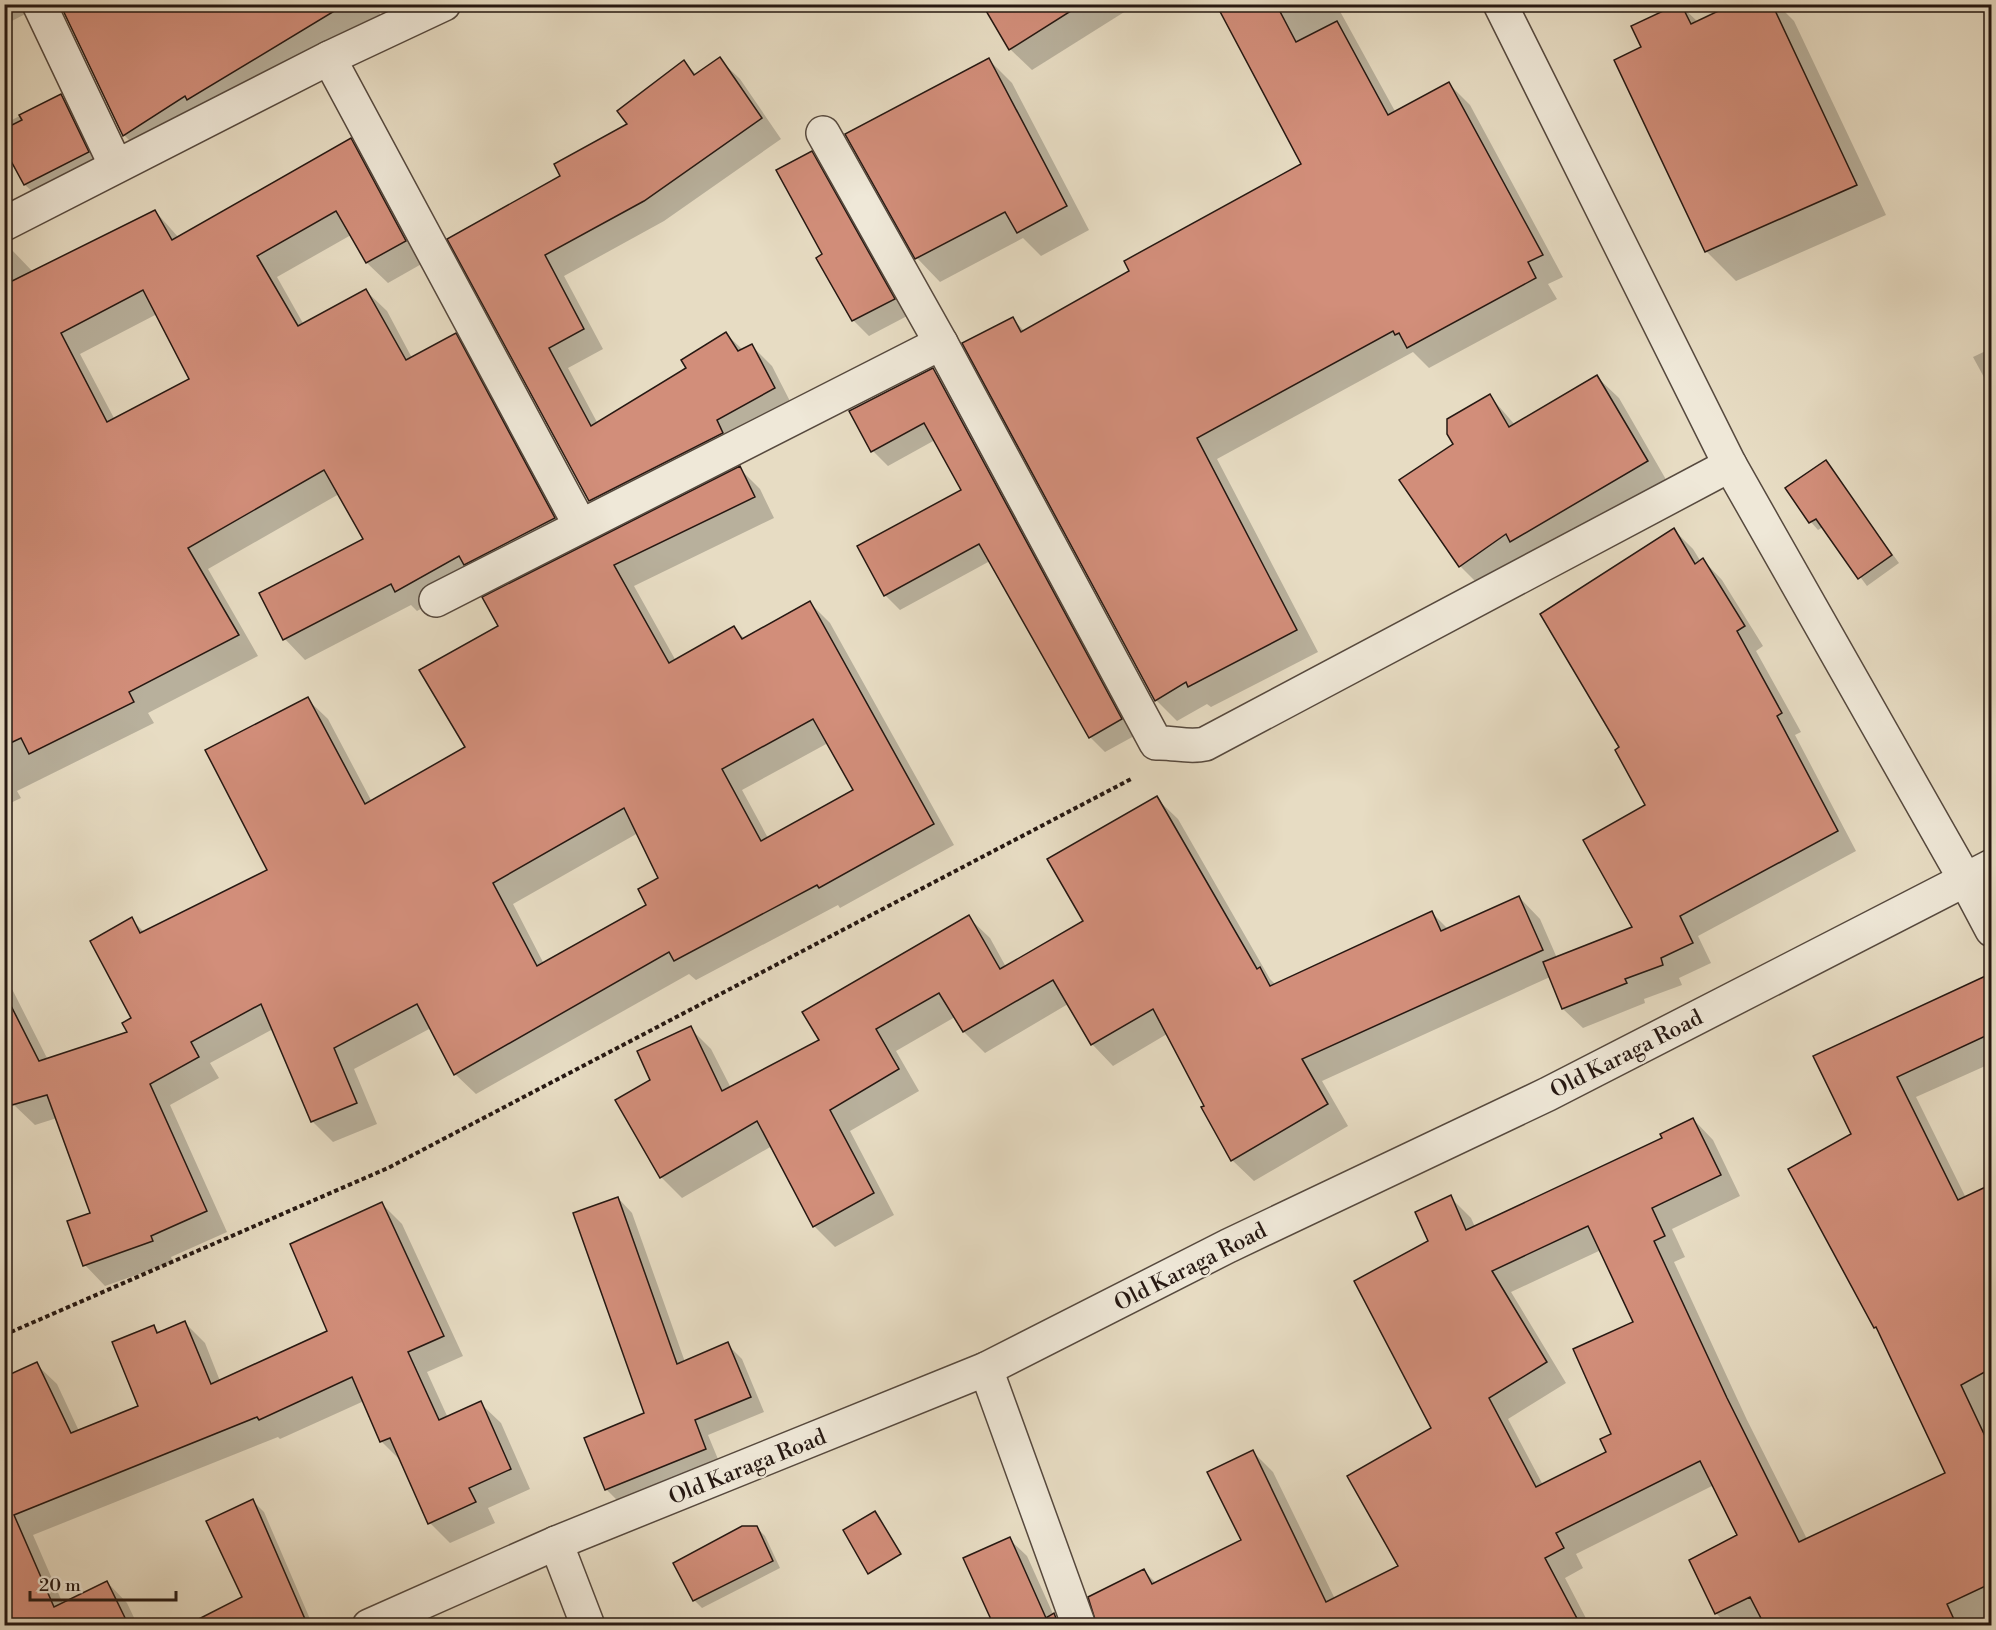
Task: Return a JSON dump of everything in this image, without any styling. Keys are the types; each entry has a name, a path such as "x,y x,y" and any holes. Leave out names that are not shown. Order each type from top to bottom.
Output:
{"street":[{"path":"39,4 116,166"},
{"path":"4,224 329,58 444,4"},
{"path":"1500,4 1730,465 1979,873 1992,930"},
{"path":"329,58 580,525"},
{"path":"823,133 941,342 1156,743 1179,742 1190,747 1205,744 1730,465"},
{"path":"436,600 941,342"},
{"name":"Old Karaga Road","path":"369,1626 556,1543 987,1369 1228,1246 1548,1094 1979,873"},
{"path":"987,1369 1079,1626"},
{"path":"556,1543 588,1626"}],"path":[{"path":"4,1335 388,1168 1190,747"}],"building":[{"path":"60,4 346,4 187,100 185,96 123,136"},
{"path":"982,4 1082,4 1009,50"},
{"path":"1216,4 1276,4 1296,42 1337,21 1388,115 1449,82 1543,255 1528,262 1536,278 1407,348 1399,333 1395,335 1393,331 1197,438 1297,630 1188,687 1186,682 1155,701 962,343 1013,317 1021,332 1129,271 1124,261 1301,164"},
{"path":"1681,4 1691,24 1733,4 1772,4 1857,185 1705,252 1614,60 1641,47 1631,26"},
{"path":"720,57 762,118 644,201 545,255 584,329 549,348 591,426 686,368 681,360 726,332 738,351 752,344 775,388 717,420 723,433 589,501 447,239 560,176 554,164 627,124 617,111 684,60 694,75"},
{"path":"989,58 1067,206 1017,233 1005,212 915,259 845,134"},
{"path":"61,94 89,152 24,185 4,148 4,129 22,120 19,115"},
{"path":"351,138 406,241 366,263 336,211 257,256 298,326 366,289 406,360 456,333 555,518 464,565 459,556 395,592 391,584 283,640 259,593 363,539 324,470 188,548 239,635 129,692 134,702 29,754 21,738 4,746 4,285 155,210 172,240","holes":["143,290 189,379 107,422 61,333"]},
{"path":"812,151 895,299 852,321 816,258 822,254 776,170"},
{"path":"933,368 1122,719 1089,738 979,544 884,596 857,546 961,490 924,423 871,452 849,411"},
{"path":"1597,375 1648,461 1510,542 1506,534 1459,567 1399,480 1453,444 1447,434 1447,419 1490,394 1509,427"},
{"path":"1826,460 1892,555 1858,579 1816,519 1809,523 1785,488"},
{"path":"740,466 755,497 614,565 669,663 734,626 742,639 810,601 934,824 819,888 817,885 674,961 669,952 454,1075 417,1004 334,1048 357,1103 311,1122 261,1004 191,1042 199,1057 150,1084 207,1211 151,1236 153,1241 83,1266 67,1221 90,1213 47,1095 12,1105 4,1081 4,992 39,1061 127,1032 122,1023 131,1018 90,941 132,917 140,933 267,870 205,750 308,697 365,804 465,747 419,670 498,626 482,597","holes":["813,719 853,790 761,841 722,769","624,808 658,878 638,889 646,905 537,966 493,883"]},
{"path":"1674,528 1695,564 1703,558 1745,626 1737,631 1782,713 1777,716 1838,831 1680,916 1693,943 1661,958 1663,965 1625,979 1627,983 1562,1009 1543,962 1632,927 1583,840 1645,805 1615,750 1619,747 1540,614"},
{"path":"1157,796 1257,969 1260,967 1270,986 1432,911 1441,931 1519,896 1543,950 1302,1059 1328,1104 1231,1161 1201,1107 1204,1106 1153,1009 1091,1045 1053,980 963,1032 939,993 876,1029 899,1069 830,1110 874,1193 813,1227 757,1121 660,1178 615,1100 650,1080 637,1051 691,1026 722,1091 819,1040 802,1012 969,915 1000,969 1083,921 1047,859"},
{"path":"1992,973 1992,1033 1897,1077 1958,1200 1992,1184 1992,1368 1961,1385 1992,1451 1992,1583 1947,1604 1957,1626 1765,1626 1750,1597 1715,1614 1689,1560 1737,1535 1700,1461 1556,1533 1564,1548 1545,1558 1581,1626 1097,1626 1088,1597 1144,1569 1152,1584 1241,1540 1207,1472 1253,1450 1326,1602 1398,1566 1347,1476 1431,1428 1354,1281 1428,1241 1415,1212 1451,1195 1466,1230 1662,1138 1660,1134 1693,1118 1721,1175 1652,1208 1665,1236 1654,1241 1727,1398 1799,1542 1945,1473 1876,1327 1874,1328 1788,1169 1851,1134 1813,1056","holes":["1588,1226 1633,1322 1573,1349 1611,1434 1600,1439 1606,1452 1536,1487 1489,1398 1547,1362 1492,1271"]},
{"path":"618,1197 677,1364 728,1342 751,1397 695,1420 706,1449 605,1490 584,1438 644,1413 573,1213"},
{"path":"382,1202 444,1336 408,1352 439,1420 481,1401 511,1469 469,1488 476,1502 428,1524 390,1438 380,1442 352,1377 259,1420 257,1417 14,1515 54,1607 107,1581 129,1626 4,1626 4,1377 37,1362 71,1433 138,1406 112,1342 154,1325 157,1333 185,1321 211,1384 327,1331 290,1244"},
{"path":"253,1499 308,1626 185,1626 242,1597 206,1521"},
{"path":"875,1511 901,1554 868,1574 843,1530"},
{"path":"742,1526 757,1526 773,1561 693,1601 673,1563"},
{"path":"1010,1537 1046,1618 1054,1613 1059,1626 994,1626 963,1558"}]}
